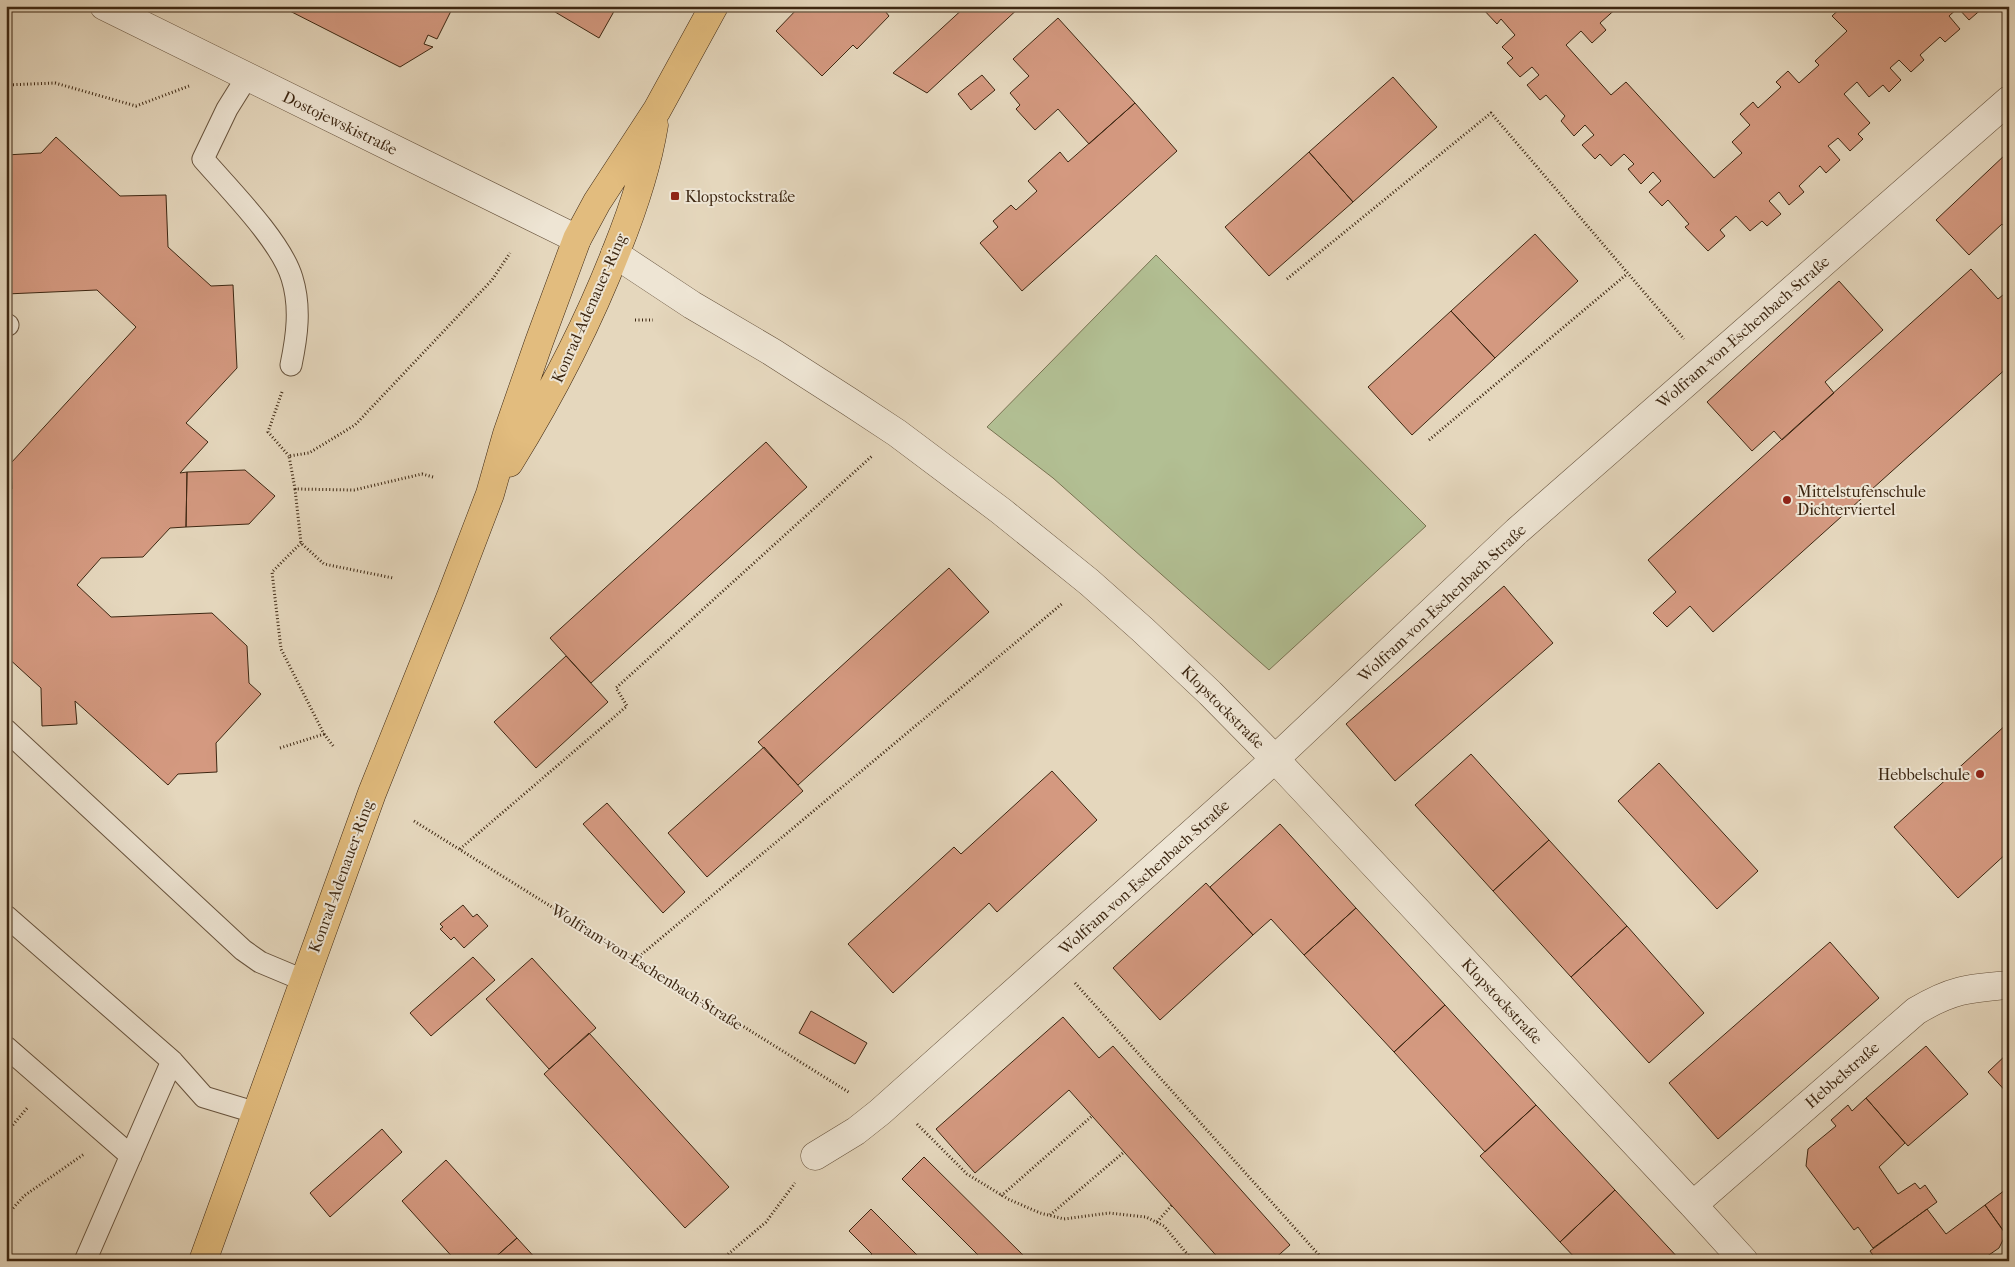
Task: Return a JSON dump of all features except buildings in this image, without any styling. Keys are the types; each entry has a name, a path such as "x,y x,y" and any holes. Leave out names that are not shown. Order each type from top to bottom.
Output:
{"main road":[{"name":"Konrad-Adenauer-Ring","path":"203,1261 372,793 490,494 539,342 577,239 597,202 657,110 714,6"},
{"name":"Konrad-Adenauer-Ring","path":"490,494 533,423 594,305 630,215 642,178 657,110"}],"street":[{"name":"Dostojewskistraße","path":"104,6 577,239"},
{"name":"Wolfram-von-Eschenbach-Straße","path":"815,1156 856,1131 887,1106 1275,760 1517,531 2009,100"},
{"name":"Klopstockstraße","path":"615,254 692,305 772,352 897,433 1001,511 1089,582 1210,693 1275,760 1694,1204 1744,1261"},
{"name":"Hebbelstraße","path":"1694,1204 1916,1011 1945,995 1959,990 2009,985"}],"lane":[{"path":"236,71 227,109 203,160 240,200 276,247 292,277 298,305 297,332 291,365"},
{"path":"6,730 243,950 260,962 303,980"},
{"path":"6,916 172,1061 204,1097 257,1113"},
{"path":"6,1048 131,1156"},
{"path":"85,1261 172,1061"}],"path":[{"path":"6,85 55,83 136,106 236,71"},
{"path":"1287,279 1492,113 1627,274 1706,364"},
{"path":"289,456 309,452 355,425 492,280 510,253"},
{"path":"1429,440 1627,274"},
{"path":"291,365 268,432 289,456 301,543 324,564 393,578"},
{"path":"460,849 627,706 616,688 897,433"},
{"path":"295,489 354,490 422,474 433,477"},
{"path":"301,543 272,572 281,649 324,734 334,747"},
{"path":"636,959 1089,582"},
{"path":"280,748 324,734"},
{"name":"Wolfram-von-Eschenbach-Straße","path":"414,821 636,959 887,1106"},
{"path":"1053,958 1319,1255"},
{"path":"887,1106 967,1174 1001,1196 1049,1216 1064,1219 1119,1214 1146,1217 1164,1226 1193,1261"},
{"path":"1001,1196 1092,1116"},
{"path":"6,1216 24,1196 109,1136"},
{"path":"1049,1216 1124,1152"},
{"path":"720,1261 766,1222 815,1156"},
{"path":"1157,1222 1172,1205"}],"green space":[{"path":"1156,255 1426,526 1269,670 1053,478 987,427"}],"place":[{"name":"Klopstockstraße","path":"675,196"},
{"name":"Mittelstufenschule Dichterviertel","path":"1787,500"},
{"name":"Hebbelschule","path":"1980,774"}]}
